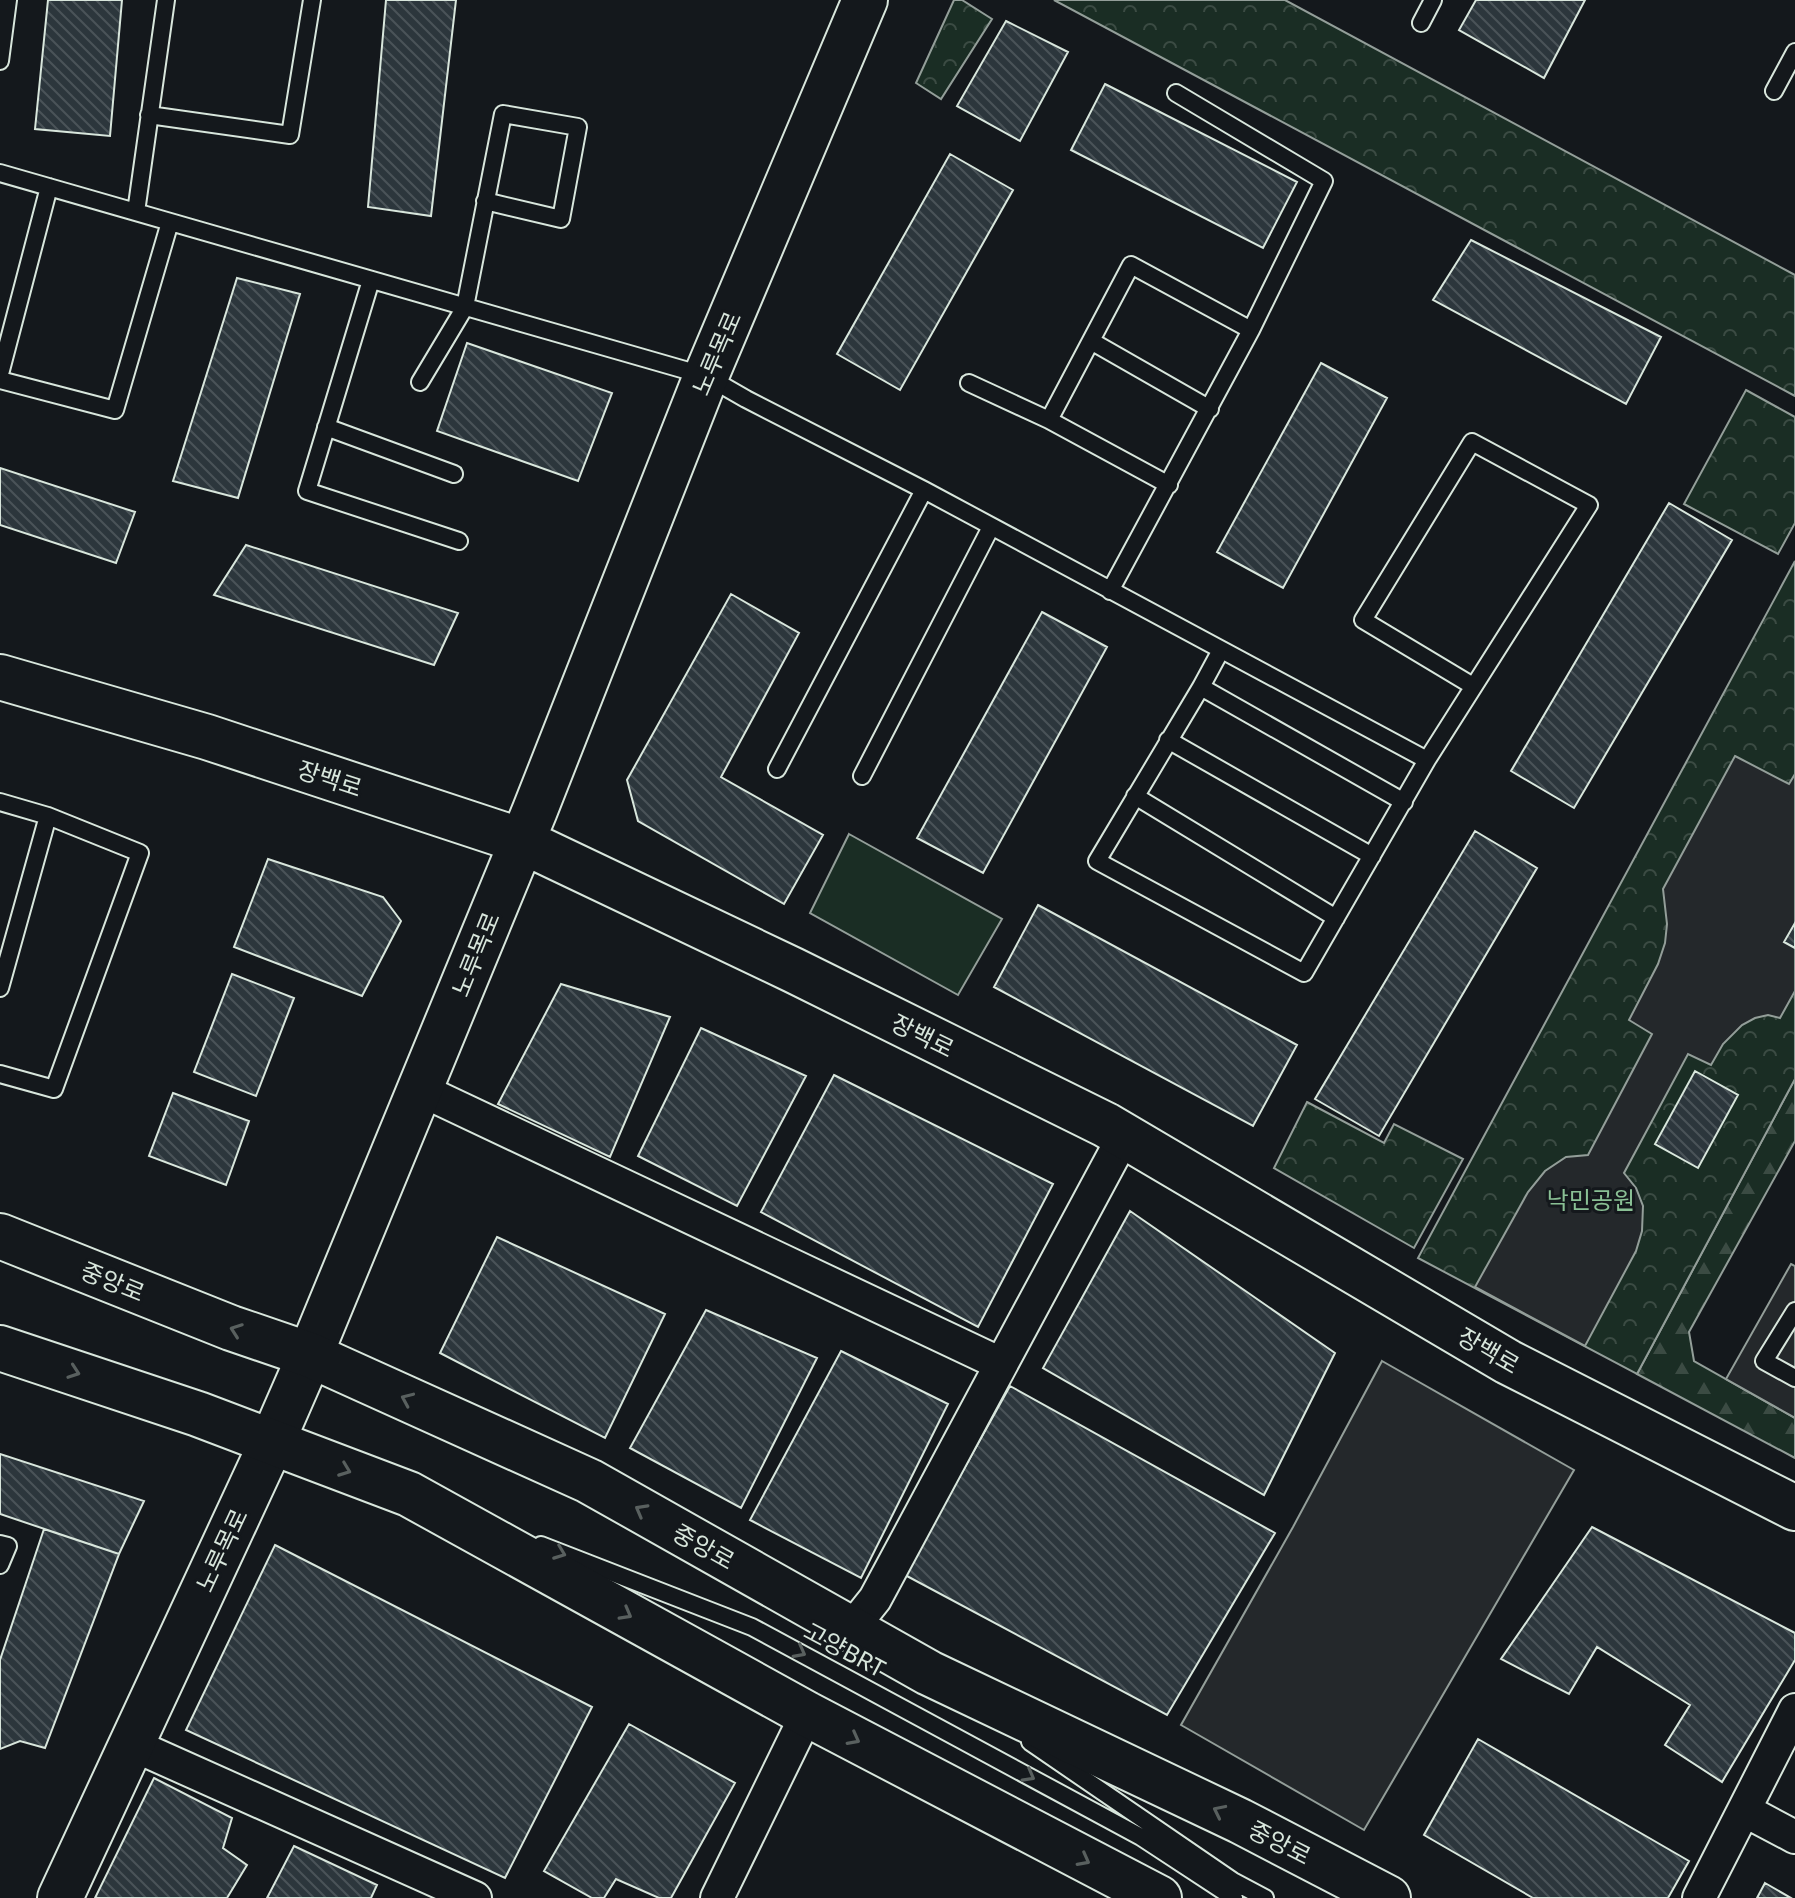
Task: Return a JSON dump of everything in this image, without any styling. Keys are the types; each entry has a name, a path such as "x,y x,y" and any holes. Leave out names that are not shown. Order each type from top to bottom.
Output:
{"main road":[{"name":"노루목로","path":"60,1898 310,1355 522,841 706,376 865,0"},
{"name":"장백로","path":"0,677 207,737 522,841 793,970 1124,1136 1508,1362 1795,1508"},
{"name":"중앙로","path":"0,1236 231,1328 310,1355 589,1481 929,1673 1240,1821 1388,1898"},
{"path":"0,1348 272,1442 409,1494 807,1714 1159,1898"}],"street":[{"path":"419,1089 1001,1364"},
{"path":"851,1629 875,1599 1124,1136"},
{"path":"1699,1898 1795,1710"},
{"path":"717,1898 807,1714"},
{"path":"131,1744 475,1898"},
{"path":"1744,1810 1795,1837"}],"lane":[{"path":"0,61 8,0"},
{"path":"136,212 166,0"},
{"path":"149,115 290,135 312,0"},
{"path":"1421,23 1433,0"},
{"path":"1774,91 1795,52"},
{"path":"1110,591 1210,409 1324,181 1176,93"},
{"path":"420,382 465,307 485,201 503,114 578,127 561,219 485,201"},
{"path":"0,173 706,376 1427,760"},
{"path":"0,374 49,187"},
{"path":"0,380 115,410 170,222"},
{"path":"1049,420 1131,265 1251,330"},
{"path":"371,280 307,491 459,541"},
{"path":"1091,341 1210,409"},
{"path":"969,383 1049,420 1169,485"},
{"path":"326,427 454,474"},
{"path":"1221,650 1097,861 1304,973 1427,760 1589,505 1472,442 1363,620 1473,686"},
{"path":"777,769 924,490"},
{"path":"862,776 991,527"},
{"path":"1201,687 1404,802"},
{"path":"1168,740 1372,856"},
{"path":"1135,796 1336,918"},
{"path":"0,802 48,816 140,853 54,1089 0,1074"},
{"path":"0,988 48,816"},
{"path":"1795,1311 1764,1361 1795,1378"},
{"name":"고양BRT","path":"409,1494 752,1627 1141,1837 1234,1898"},
{"path":"0,1544 8,1546 0,1565"},
{"path":"929,1673 1233,1881 1265,1898"}],"green space":[{"path":"954,0 962,0 992,19 941,99 916,83"},
{"path":"1054,0 1285,0 1795,275 1795,396"},
{"path":"1746,390 1795,417 1795,523 1778,554 1684,504"},
{"name":"낙민공원","path":"1795,561 1795,1079 1637,1374 1418,1258"},
{"path":"849,834 1002,919 958,995 810,913"},
{"path":"1795,1079 1795,1141 1689,1332 1694,1361 1795,1418 1795,1458 1637,1374"},
{"path":"1307,1102 1384,1143 1394,1124 1463,1159 1414,1248 1274,1168"}],"shaded area":[{"path":"1735,756 1789,784 1795,774 1795,991 1780,1018 1768,1015 1742,1025 1723,1044 1711,1065 1688,1054 1624,1173 1636,1188 1643,1206 1642,1231 1636,1251 1585,1346 1475,1287 1528,1192 1545,1171 1566,1157 1588,1155 1652,1034 1629,1020 1658,964 1665,943 1667,924 1663,889"},
{"path":"1791,1264 1795,1266 1795,1418 1726,1379"},
{"path":"1382,1361 1574,1470 1364,1830 1181,1725"}],"building":[{"path":"48,0 122,0 110,136 35,129"},
{"path":"386,0 456,0 431,216 368,207"},
{"path":"1476,0 1585,0 1544,78 1459,30"},
{"path":"1006,21 1068,52 1020,141 957,106"},
{"path":"1105,84 1297,182 1263,248 1071,150"},
{"path":"950,154 1013,190 900,390 837,354"},
{"path":"1471,240 1661,337 1626,404 1433,300"},
{"path":"237,278 300,294 238,498 173,481"},
{"path":"467,343 612,393 578,481 437,431"},
{"path":"1321,363 1387,398 1283,588 1217,552"},
{"path":"0,468 135,512 116,563 0,525"},
{"path":"1669,503 1732,540 1574,808 1511,771"},
{"path":"246,545 458,613 434,665 214,595"},
{"path":"731,594 799,633 721,777 823,835 784,904 638,821 627,780"},
{"path":"1042,612 1107,647 983,873 917,838"},
{"path":"1475,831 1537,868 1379,1136 1315,1099"},
{"path":"268,859 383,897 401,921 362,996 234,947"},
{"path":"1038,905 1297,1045 1253,1126 994,987"},
{"path":"1795,923 1795,948 1784,942"},
{"path":"232,974 294,998 256,1096 194,1072"},
{"path":"561,984 670,1017 610,1157 498,1104"},
{"path":"701,1028 806,1076 737,1206 638,1156"},
{"path":"1695,1071 1738,1095 1698,1168 1655,1144"},
{"path":"834,1075 1053,1184 978,1327 761,1212"},
{"path":"173,1093 249,1121 226,1185 149,1156"},
{"path":"1130,1211 1335,1353 1264,1495 1043,1368"},
{"path":"497,1237 665,1314 605,1438 440,1353"},
{"path":"706,1310 817,1358 741,1508 630,1448"},
{"path":"841,1351 948,1404 861,1578 750,1520"},
{"path":"1010,1386 1275,1533 1167,1715 905,1575"},
{"path":"0,1454 144,1501 119,1554 0,1514"},
{"path":"1592,1527 1795,1633 1795,1660 1722,1782 1665,1745 1690,1705 1597,1647 1569,1694 1501,1659"},
{"path":"44,1529 119,1554 45,1748 20,1741 0,1749 0,1660"},
{"path":"275,1545 592,1707 505,1878 186,1730"},
{"path":"629,1724 735,1783 671,1898 659,1898 616,1879 604,1898 592,1898 544,1871"},
{"path":"1478,1739 1689,1861 1668,1898 1533,1898 1424,1835"},
{"path":"154,1778 232,1818 223,1848 247,1865 227,1898 95,1898"},
{"path":"294,1846 377,1885 371,1898 267,1898"},
{"path":"1765,1883 1791,1898 1757,1898"}]}
